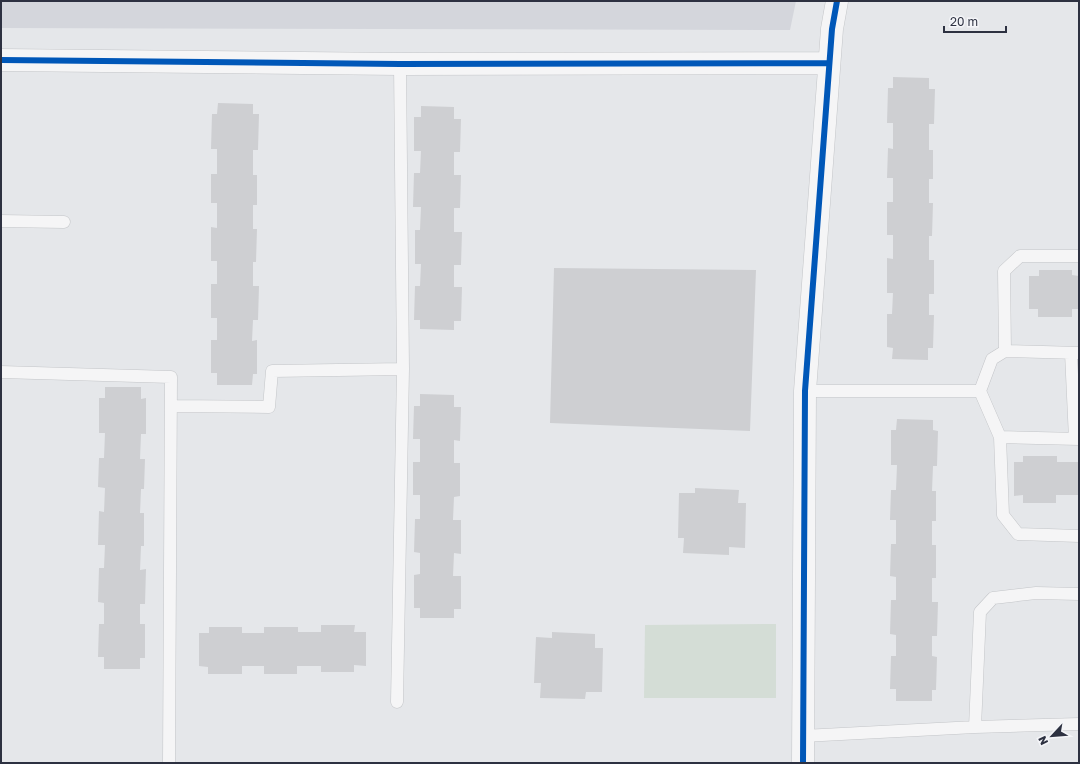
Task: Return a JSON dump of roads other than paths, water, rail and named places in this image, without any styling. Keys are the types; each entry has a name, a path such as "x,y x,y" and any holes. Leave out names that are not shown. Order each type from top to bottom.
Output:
{"street":[{"path":"803,763 804,391 829,63 832,29 837,1"},
{"path":"1,60 400,64 829,63"}],"lane":[{"path":"397,702 403,369 400,64"},
{"path":"1,221 64,222"},
{"path":"1005,351 1004,271 1020,256 1079,256"},
{"path":"1000,437 1077,439 1075,353 1005,351 992,359 980,391 1000,437 1003,515 1018,534 1079,536"},
{"path":"171,406 269,407 272,371 403,369"},
{"path":"1,372 171,377 169,763"},
{"path":"804,391 980,391"},
{"path":"975,727 980,612 993,598 1036,593 1079,594"},
{"path":"803,736 975,727 1079,724"}]}
